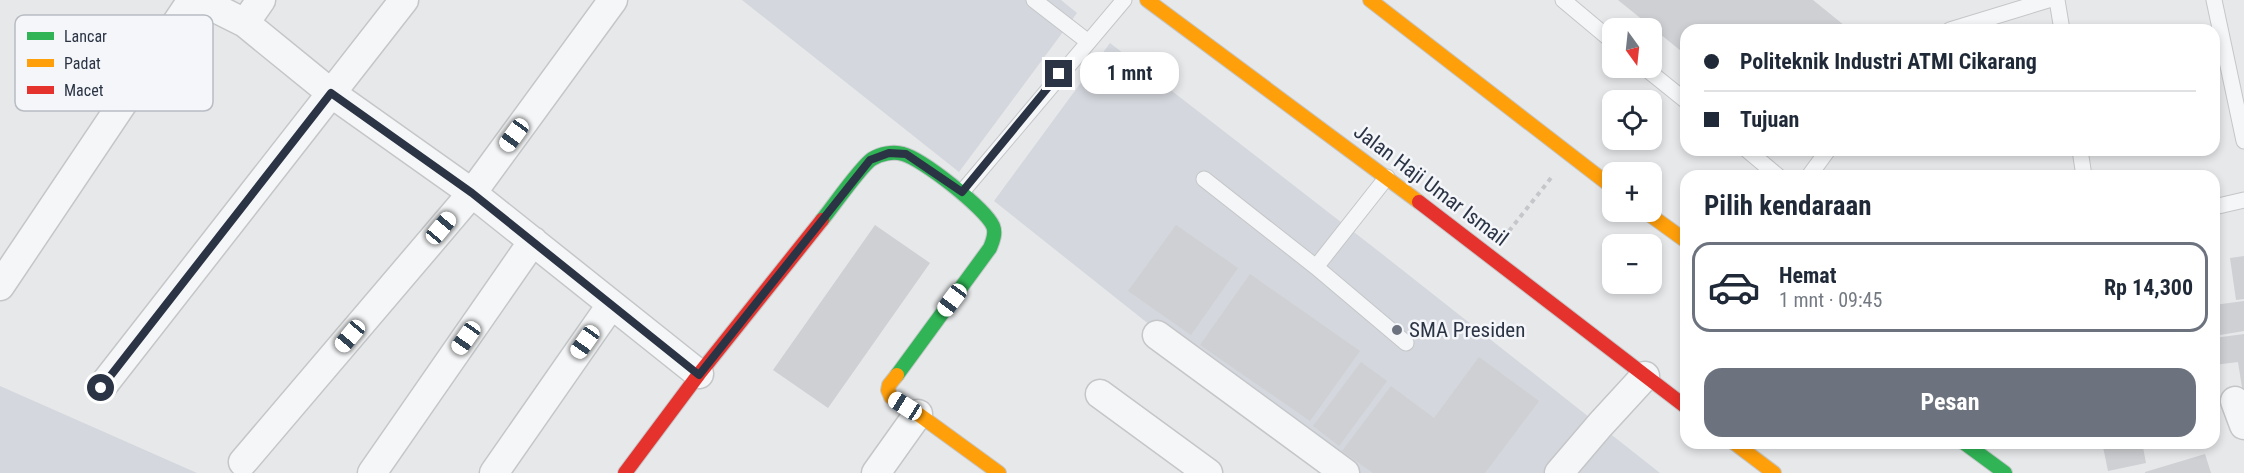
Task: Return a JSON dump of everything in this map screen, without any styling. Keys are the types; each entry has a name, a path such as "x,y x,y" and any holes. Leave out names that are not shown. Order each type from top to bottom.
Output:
{"main road":[{"name":"Jalan Haji Umar Ismail","path":"1147,0 1387,177 1680,402"},
{"path":"1370,0 1602,179"},
{"path":"625,473 699,375 870,160 889,153 906,154 962,192 992,224 994,238 990,248 889,385 888,390 891,397 999,473"},
{"path":"1660,222 1680,237"},
{"path":"1742,449 1774,473"},
{"path":"1972,449 2005,473"}],"street":[{"path":"182,15 192,0"},
{"path":"199,0 245,24 331,93 472,193 699,375"},
{"path":"245,24 261,0"},
{"path":"101,388 404,0"},
{"path":"243,462 472,193 613,0"},
{"path":"0,286 117,111"},
{"path":"372,473 533,241"},
{"path":"494,473 611,305"},
{"path":"1157,335 1345,473"},
{"path":"1559,473 1645,376"},
{"path":"1100,394 1208,473"},
{"path":"876,473 918,414"}],"lane":[{"path":"1034,0 1087,41"},
{"path":"962,192 1087,41 1124,0"},
{"path":"1563,0 1602,33"},
{"path":"1970,24 2048,0"},
{"path":"2057,0 2061,24"},
{"path":"2214,0 2219,24"},
{"path":"2220,28 2244,141"},
{"path":"1658,78 1680,96"},
{"path":"1754,156 1771,170"},
{"path":"1813,170 1824,156"},
{"path":"1316,267 1387,177"},
{"path":"1203,179 1316,267 1406,343"},
{"path":"2220,206 2244,200"}],"path":[{"path":"1490,256 1570,154"}],"shaded area":[{"path":"742,0 1061,0 1077,13 959,172"},
{"path":"1110,43 1660,473 1336,473 994,201"},
{"path":"0,386 197,473 0,473"}],"building":[{"path":"1618,0 1813,0 1843,24 1680,24 1680,50 1662,36 1662,18 1640,18"},
{"path":"875,225 930,263 828,408 773,370"},
{"path":"1176,225 1238,268 1191,335 1128,291"},
{"path":"2244,256 2244,299 2236,300 2230,258"},
{"path":"1250,274 1360,351 1310,421 1200,345"},
{"path":"2244,301 2244,331 2220,335 2220,304"},
{"path":"2244,334 2244,394 2238,362 2220,364 2220,337"},
{"path":"1479,357 1539,401 1485,473 1373,473 1342,451 1391,386 1434,418"},
{"path":"1361,362 1387,381 1339,446 1313,426"},
{"path":"2103,449 2143,449 2146,463 2108,471"},
{"path":"2205,454 2211,473 2145,473 2145,472"}],"traffic: fast":[{"path":"822,220 867,163 879,156 895,153 912,158 938,174 978,208 993,226 994,234 990,248 897,375"},
{"path":"1972,449 2005,473"}],"traffic: slow":[{"path":"1147,0 1419,202"},
{"path":"1370,0 1602,179"},
{"path":"1660,222 1680,237"},
{"path":"897,375 889,385 888,390 891,397 999,473"},
{"path":"1742,449 1774,473"}],"traffic: jam":[{"path":"1419,202 1680,402"},
{"path":"625,473 699,374 822,220"}],"place":[{"name":"SMA Presiden","path":"1397,330"}],"route":[{"path":"101,388 331,93 472,193 699,375 870,160 889,153 906,154 962,192 1059,74"}]}
